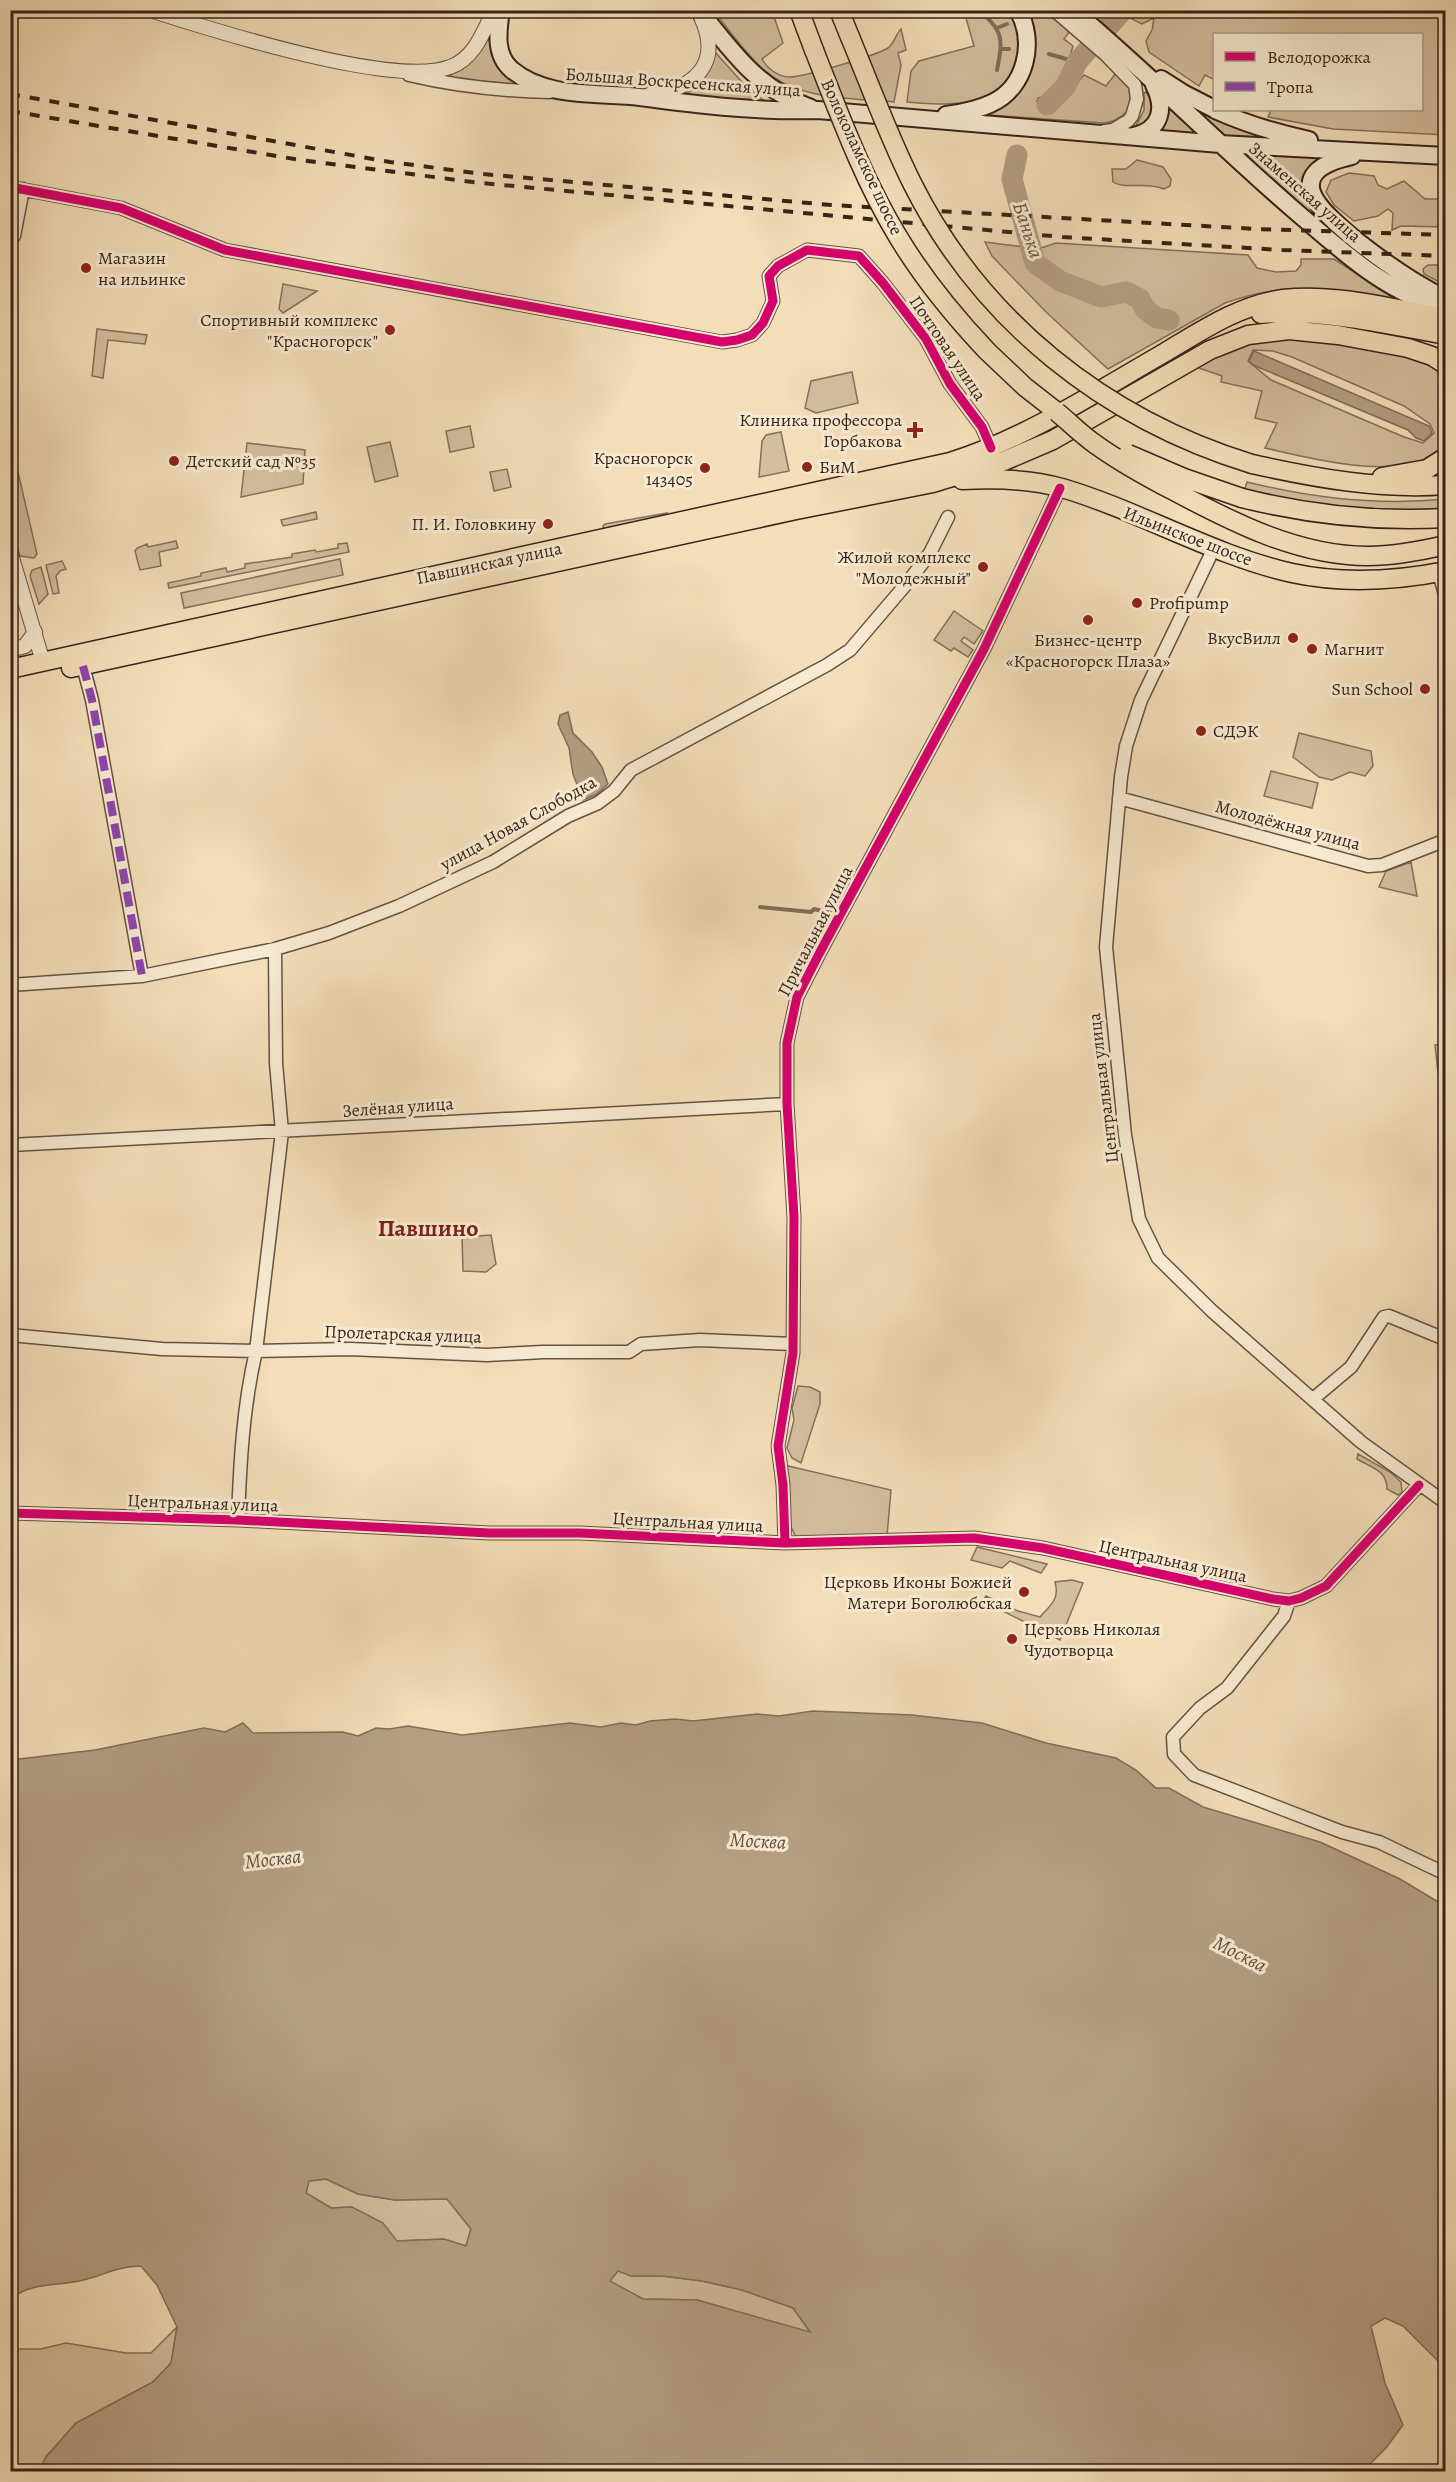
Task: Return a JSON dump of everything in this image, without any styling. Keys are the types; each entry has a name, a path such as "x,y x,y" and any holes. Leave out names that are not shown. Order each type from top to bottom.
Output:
{"main road":[{"path":"501,10 498,32 500,50 510,69 538,84 566,92"},
{"path":"698,10 753,75 788,98 818,110"},
{"name":"Волоколамское шоссе","path":"799,10 870,183 896,235 916,266 960,323 1025,387 1057,412 1131,455 1184,478 1242,498 1274,506 1350,518 1446,518"},
{"name":"Волоколамское шоссе","path":"839,10 912,184 948,244 991,300 1053,360 1084,384 1161,429 1196,445 1252,464 1351,482 1416,487 1446,485"},
{"path":"845,10 850,36"},
{"path":"921,119 957,113 992,103 1004,96 1014,85 1025,61 1027,48 1023,20 1018,10"},
{"name":"Знаменская улица","path":"1073,10 1084,27 1152,81 1343,252 1382,280 1413,297 1446,308"},
{"path":"1114,52 1213,108"},
{"path":"1133,136 1151,129 1160,116 1161,103 1152,81"},
{"name":"Большая Воскресенская улица","path":"566,92 638,97 691,105 774,112 818,110 1220,144 1362,152"},
{"path":"1219,111 1275,133 1362,152 1446,156"},
{"path":"1362,152 1324,164 1313,177 1311,190 1313,198 1332,221 1394,270 1446,299"},
{"path":"991,448 1044,422 1242,310 1263,303 1293,299 1332,299 1446,318"},
{"path":"1207,329 1259,314 1285,312 1340,316 1446,335"},
{"path":"933,483 1004,461 1053,440 1210,350 1248,335 1289,330 1338,335 1408,348 1432,356 1446,365"},
{"path":"1057,412 1094,444 1134,470 1208,508 1291,544 1328,552 1367,556 1406,554 1446,545"},
{"name":"Павшинская улица","path":"10,681 45,668 968,456 991,448"},
{"path":"1351,482 1413,473 1427,469 1446,458"},
{"name":"Ильинское шоссе","path":"933,483 1006,480 1060,488 1100,501 1214,548 1293,573 1340,579 1389,580 1442,572"},
{"name":"Павшинская улица","path":"10,669 83,666 789,511 933,483"}],"street":[{"name":"Большая Воскресенская улица","path":"150,10 312,55 443,83 522,92 566,92"},
{"path":"397,72 435,71 451,67 462,61 480,38 494,10"},
{"path":"638,97 675,91 698,75 705,64 708,50 707,33 698,10"},
{"path":"1054,10 1084,27"},
{"path":"1091,132 1113,130 1124,124 1132,116 1137,105 1135,85 1114,52"},
{"path":"12,236 16,188"},
{"name":"Почтовая улица","path":"16,188 121,208 225,250 722,342 752,335 763,323 773,301 768,282 772,270 807,250 854,254 863,259 926,339 950,384 982,427 991,448"},
{"name":"Причальная улица","path":"785,1543 783,1485 778,1446 793,1344 794,1217 787,1104 787,1043 796,997 984,649 1060,488"},
{"name":"улица Новая Слободка","path":"10,985 142,976 275,949 328,933 399,906 493,862 568,816 598,803 614,791 631,770 827,665 850,650 922,565 948,517"},
{"name":"Центральная улица","path":"10,1514 238,1520 489,1533 580,1533 785,1543 974,1538 1043,1548 1237,1592 1289,1601 1312,1594 1326,1586 1419,1485 1360,1442 1212,1311 1164,1265 1150,1245 1139,1218 1125,1136 1107,947 1109,896 1126,746 1141,700 1214,548"},
{"path":"10,551 13,568 45,668"},
{"path":"1442,572 1446,598"},
{"path":"10,650 25,646 35,632"},
{"path":"83,666 92,700 142,976"},
{"name":"Молодёжная улица","path":"1119,798 1368,866 1382,865 1446,840"},
{"path":"238,1520 242,1426 256,1351 282,1132 276,1063 275,949"},
{"name":"Зелёная улица","path":"10,1145 787,1104"},
{"path":"1313,1399 1351,1367 1384,1317 1389,1316 1446,1337"},
{"name":"Пролетарская улица","path":"10,1335 162,1349 256,1351 350,1349 488,1355 543,1352 629,1352 641,1344 700,1340 793,1344"},
{"path":"1419,1485 1446,1503"},
{"path":"1289,1601 1284,1616 1227,1688 1200,1708 1173,1737 1174,1754 1194,1775 1342,1832 1379,1842 1446,1874"}],"shaded area":[{"path":"714,11 772,11 783,43 762,59 773,71 788,77 855,61 881,51 890,46 901,29 906,50 898,53 901,65 894,102 826,96 794,88 765,71"},
{"path":"964,11 1009,11 1015,21 1019,37 1018,55 1013,74 1003,87 990,96 975,101 941,104 907,102 911,71 919,61 974,46"},
{"path":"1025,11 1045,11 1070,31 1064,39 1073,46 1058,85 1046,95 1038,98 1037,102 1054,109 1084,75 1106,86 1116,73 1128,85 1132,94 1130,106 1122,116 1104,123 988,115 987,113 1018,90"},
{"path":"1116,11 1445,11 1445,135 1333,129 1268,117 1271,111 1423,111 1423,33 1213,33 1213,79 1205,75 1199,86 1149,52 1146,41 1152,30 1154,18 1142,24"},
{"path":"487,40 490,41 497,65 515,82 515,85 448,78 471,61"},
{"path":"714,51 742,82 768,104 683,95 704,78 711,65"},
{"path":"1146,92 1155,105 1151,122 1135,128 1144,110 1144,93"},
{"path":"1167,103 1199,134 1162,131 1168,116"},
{"path":"1188,104 1257,134 1257,137 1218,135"},
{"path":"1242,155 1317,157 1319,161 1305,180 1304,192 1308,205 1330,230 1381,269 1379,273"},
{"path":"1137,160 1163,167 1171,179 1170,186 1164,189 1113,182 1112,169 1126,169"},
{"path":"1349,173 1374,176 1378,185 1387,189 1404,181 1425,199 1445,199 1445,227 1401,226 1392,230 1393,213 1388,209 1378,216 1354,221 1334,205 1326,192 1331,180"},
{"path":"985,242 1038,249 1056,243 1248,255 1257,268 1276,272 1296,271 1301,265 1301,259 1334,259 1392,297 1392,300 1308,289 1269,291 1248,296 1225,303 1108,369 1046,312 992,256"},
{"path":"1428,265 1445,265 1445,285 1424,274 1423,269"},
{"path":"283,284 317,291 283,313 279,309"},
{"path":"97,329 147,335 145,344 108,340 103,378 92,376"},
{"path":"1291,337 1350,344 1395,353 1415,359 1445,376 1445,445 1429,457 1409,464 1385,467 1359,466 1307,458 1265,448 1277,423 1255,418 1262,391 1221,382 1222,376 1199,368 1200,365 1233,349","holes":["1253,350 1273,351 1292,357 1404,406 1430,424 1434,433 1423,443 1404,437 1271,380 1248,361"]},
{"path":"852,372 858,403 816,413 805,408 811,381"},
{"path":"470,426 474,447 450,452 446,431"},
{"path":"781,432 789,471 759,477 762,441 766,435"},
{"path":"11,442 37,554 34,558 20,556 11,528"},
{"path":"390,442 398,476 375,482 367,447"},
{"path":"247,443 305,450 303,484 241,497"},
{"path":"507,469 511,487 494,491 490,472"},
{"path":"1247,482 1345,499 1395,502 1445,499 1445,508 1395,510 1319,504 1245,489"},
{"path":"316,512 317,519 283,526 281,520"},
{"path":"667,513 665,517 604,530 603,526 605,524"},
{"path":"176,541 178,548 159,552 161,566 140,570 135,551 137,548 147,544 148,547"},
{"path":"347,543 349,552 169,588 168,583 201,576 201,573 226,568 227,572 245,568 245,564 292,557 292,554 315,550 316,552 338,548 338,544"},
{"path":"340,559 343,575 184,608 181,593"},
{"path":"62,561 66,569 60,571 56,576 59,593 53,594 46,565"},
{"path":"41,567 48,594 39,604 30,576 32,570"},
{"path":"954,611 983,631 974,644 964,637 961,641 973,650 968,657 954,648 951,651 934,640"},
{"path":"1299,733 1371,751 1373,766 1365,776 1350,772 1332,780 1319,777 1293,757"},
{"path":"1271,771 1318,783 1312,808 1264,796"},
{"path":"1411,862 1417,896 1379,887 1386,871"},
{"path":"1445,1044 1445,1072 1438,1073 1435,1045"},
{"path":"491,1235 496,1264 486,1272 463,1271 462,1237"},
{"path":"798,1386 810,1387 820,1392 820,1404 801,1463 792,1458 787,1448 794,1420 792,1408"},
{"path":"1358,1454 1390,1472 1401,1482 1402,1492 1398,1495 1387,1489 1381,1474 1357,1459"},
{"path":"784,1465 891,1490 887,1536 796,1537 789,1523"},
{"path":"977,1547 1047,1564 1041,1573 1010,1561 1002,1568 971,1560"},
{"path":"1072,1580 1083,1583 1060,1640 983,1601 986,1596 1018,1611 1040,1617 1055,1598 1055,1582"},
{"path":"326,2179 358,2194 395,2200 447,2199 471,2229 466,2246 444,2239 397,2241 352,2207 331,2208 306,2193 308,2181"},
{"path":"618,2270 631,2276 662,2276 702,2281 742,2290 793,2308 811,2333 697,2300 643,2299 609,2281"},
{"path":"177,2327 171,2363 153,2382 76,2423 46,2457 39,2471 11,2471 10,2429 15,2421 11,2354 17,2349 41,2349 66,2343 126,2353 151,2353"}],"water":[{"path":"1254,351 1429,426 1432,433 1424,441 1416,438 1408,430 1253,365 1249,361"},
{"path":"568,712 573,733 592,752 602,767 608,784 597,794 583,800 573,774 569,748 558,724 560,715"},
{"name":"Москва","path":"813,1711 912,1715 982,1723 1046,1743 1116,1758 1136,1770 1156,1788 1169,1788 1203,1807 1320,1842 1400,1879 1445,1906 1445,2368 1403,2326 1385,2318 1371,2326 1385,2383 1403,2425 1386,2448 1363,2471 39,2471 46,2457 76,2423 153,2382 171,2363 177,2327 157,2285 141,2266 119,2269 77,2281 27,2289 11,2299 11,1760 95,1750 204,1728 225,1732 243,1723 253,1733 343,1732 358,1736 376,1728 389,1729 408,1726 462,1735 570,1723 601,1727 621,1723 636,1725 650,1721 675,1719 693,1721 757,1714 779,1716","holes":["326,2179 358,2194 395,2200 447,2199 471,2229 466,2246 444,2239 397,2241 383,2223 352,2207 331,2208 306,2193 309,2181","618,2271 631,2276 662,2276 702,2281 742,2290 793,2308 810,2332 697,2300 643,2299 610,2281"]}],"waterway":[{"path":"978,10 993,24 1000,36 997,70"},
{"name":"Банька","path":"1047,105 1066,86 1077,62 1123,10"},
{"path":"997,28 1007,24"},
{"path":"1001,49 1009,49"},
{"path":"1049,54 1077,62"},
{"name":"Банька","path":"1017,155 1012,179 1035,263 1060,281 1101,297 1126,292 1140,299 1145,309 1157,318 1169,320"},
{"path":"760,907 811,912 814,909 835,914"}],"railway":[{"path":"10,94 390,162 483,174 831,205 1257,229 1446,235"},
{"path":"10,111 300,160 481,183 1062,237 1282,250 1446,256"}],"marked path":[{"path":"10,571 16,566"},
{"path":"83,666 92,700 142,976"}],"cycle path":[{"path":"10,187 121,208 225,250 722,342 752,335 763,323 773,301 769,276 778,266 807,250 859,256 926,339 950,384 982,427 991,448"},
{"path":"785,1543 783,1485 778,1446 793,1353 794,1217 787,1104 787,1043 797,997 984,649 1060,488"},
{"path":"10,1513 238,1520 489,1533 580,1533 785,1543 974,1538 1043,1548 1289,1601 1326,1586 1419,1485"}],"place":[{"name":"Магазин на ильинке","path":"86,268"},
{"name":"Спортивный комплекс \"Красногорск\"","path":"390,330"},
{"name":"Клиника профессора Горбакова","path":"915,430"},
{"name":"Детский сад №35","path":"174,461"},
{"name":"БиМ","path":"807,467"},
{"name":"Красногорск 143405","path":"705,468"},
{"name":"П. И. Головкину","path":"548,524"},
{"name":"Жилой комплекс \"Молодежный\"","path":"983,567"},
{"name":"Profipump","path":"1137,603"},
{"name":"Бизнес-центр «Красногорск Плаза»","path":"1088,620"},
{"name":"ВкусВилл","path":"1293,638"},
{"name":"Магнит","path":"1312,649"},
{"name":"Sun School","path":"1425,689"},
{"name":"СДЭК","path":"1201,731"},
{"name":"Церковь Иконы Божией Матери Боголюбская","path":"1024,1592"},
{"name":"Церковь Николая Чудотворца","path":"1012,1639"}],"district":[{"name":"Павшино","path":"428,1228"}]}
